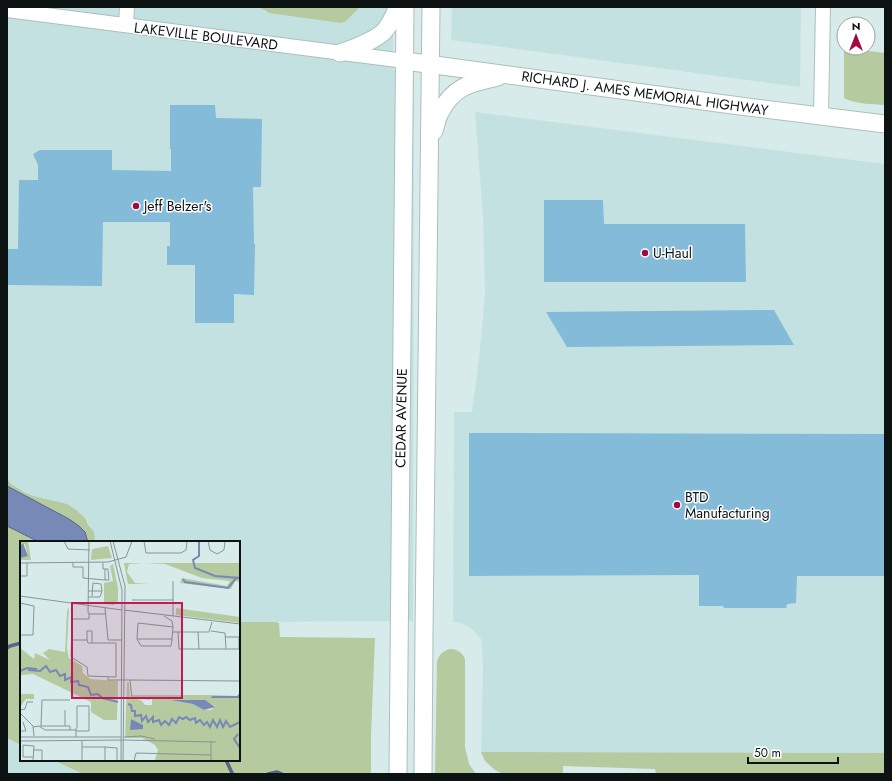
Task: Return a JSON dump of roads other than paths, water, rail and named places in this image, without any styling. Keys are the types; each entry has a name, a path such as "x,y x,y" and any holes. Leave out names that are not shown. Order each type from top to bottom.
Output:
{"main road":[{"path":"340,53 369,42 382,34 395,15 397,7"},
{"name":"CEDAR AVENUE","path":"398,774 405,7"},
{"name":"CEDAR AVENUE","path":"423,774 431,7"},
{"name":"RICHARD J. AMES MEMORIAL HIGHWAY","path":"404,61 885,124"},
{"path":"429,149 439,114 454,92 466,85 509,75"}],"street":[{"path":"126,25 127,7"},
{"path":"821,116 823,7"},
{"name":"LAKEVILLE BOULEVARD","path":"7,10 404,61"}],"water":[{"path":"7,486 69,519 85,532 88,541 37,541 7,526"}],"waterway":[{"path":"7,648 20,643"},
{"path":"226,761 233,774"},
{"path":"268,774 277,772 282,774"}],"place":[{"name":"Jeff Belzer's","path":"136,206"},
{"name":"U-Haul","path":"645,253"},
{"name":"BTD Manufacturing","path":"677,505"}]}
